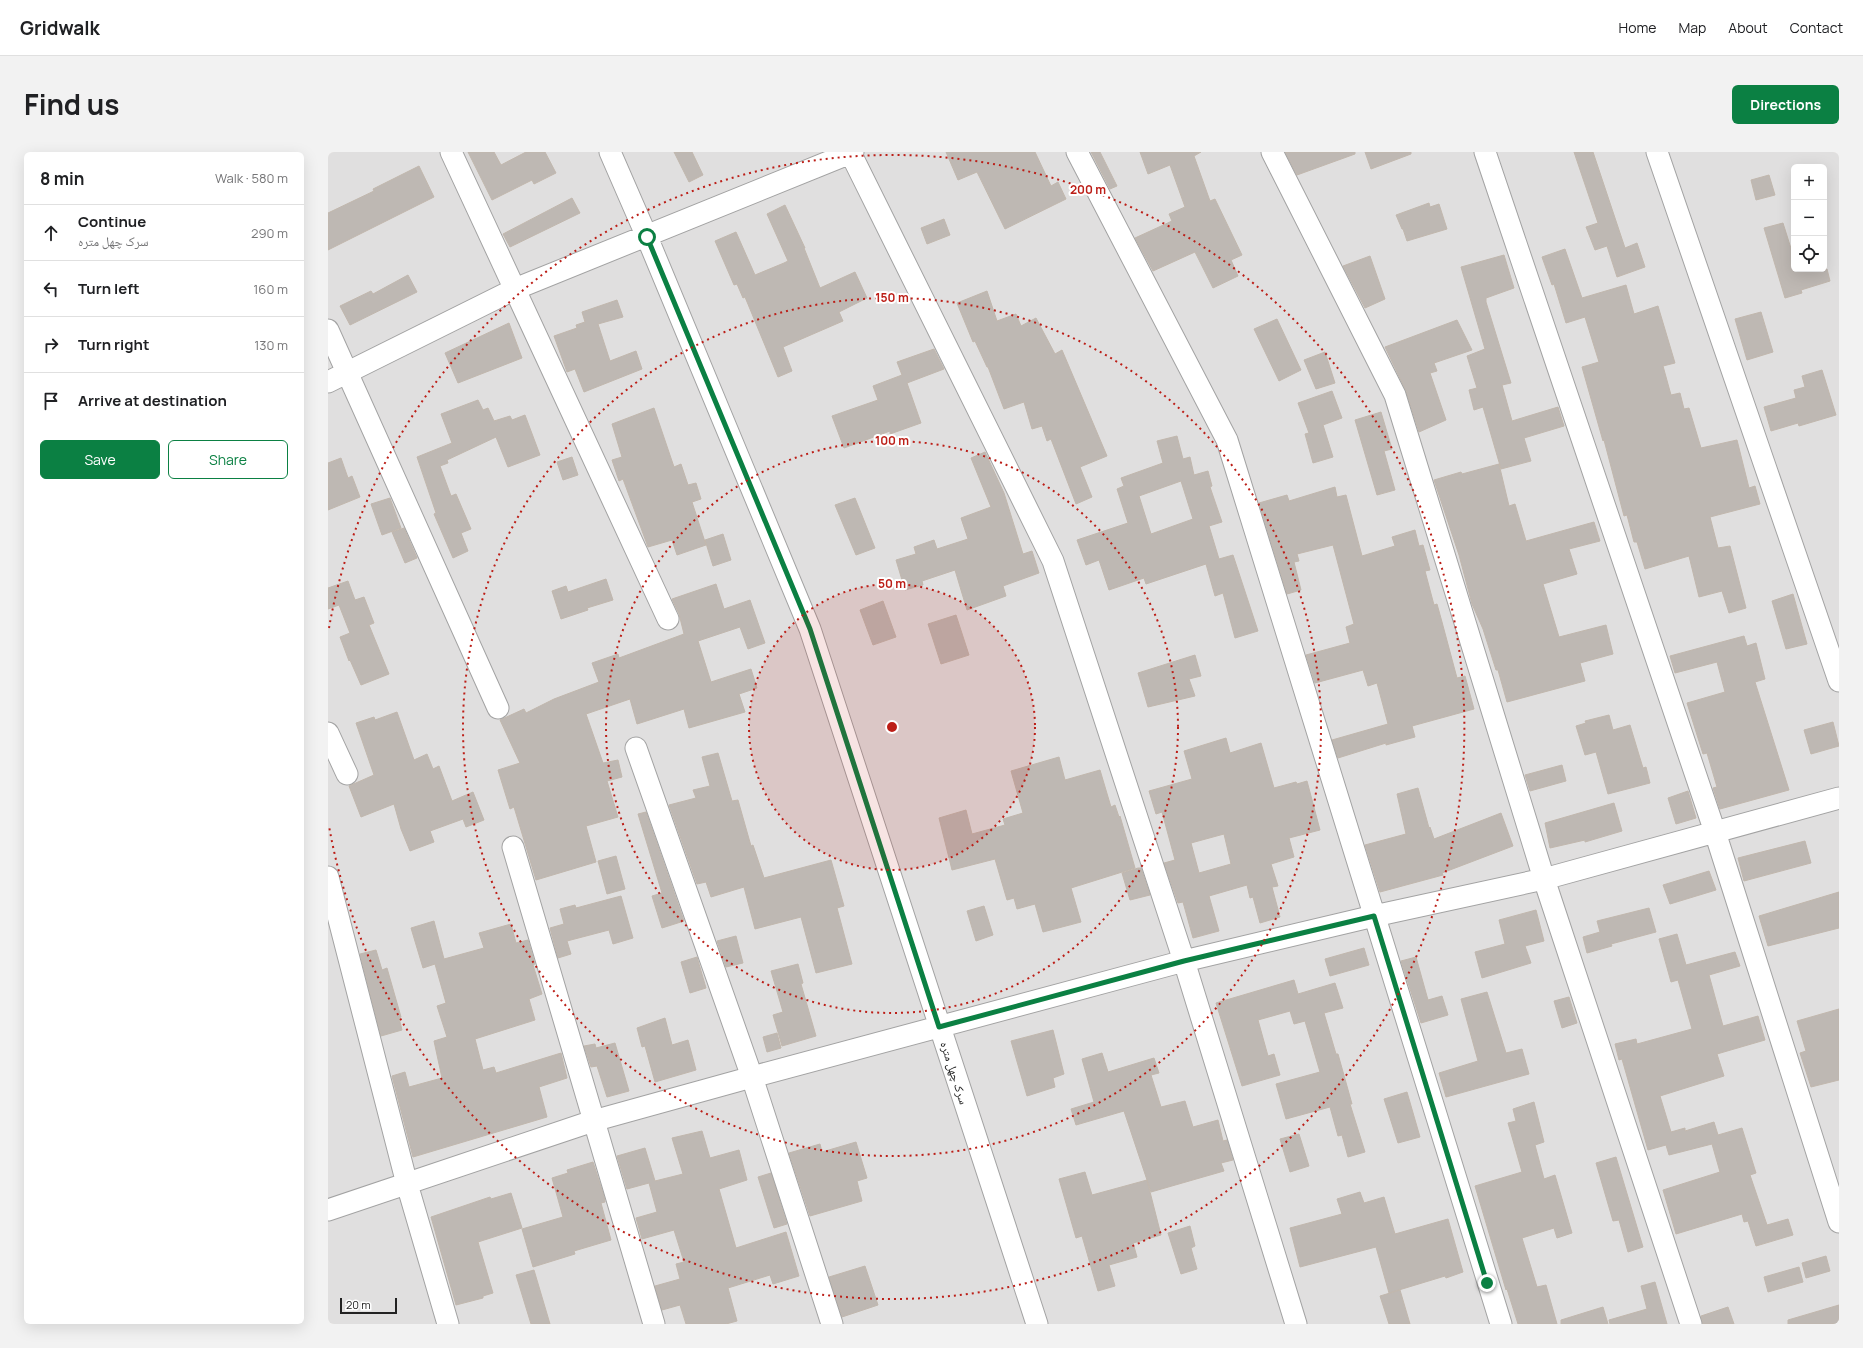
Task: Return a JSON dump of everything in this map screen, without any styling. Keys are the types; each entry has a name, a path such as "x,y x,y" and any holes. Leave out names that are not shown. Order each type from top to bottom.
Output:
{"street":[{"path":"451,152 668,619"},
{"name":"سرک چهل متره","path":"610,152 647,237 810,629 1037,1324"},
{"path":"328,382 515,289 647,237 851,152 1053,561 1184,961 1296,1324"},
{"path":"1076,152 1227,440 1501,1324"},
{"path":"1272,152 1395,395 1544,879 1692,1324"},
{"path":"1485,152 1716,832 1839,1222"},
{"path":"1657,152 1839,681"},
{"path":"328,330 498,708"},
{"path":"328,733 347,774"},
{"path":"636,748 752,1077 832,1324"},
{"path":"328,1210 593,1121 752,1077 1184,961 1374,916 1544,879 1839,798"},
{"path":"513,847 654,1324"},
{"path":"328,877 407,1184 448,1324"}],"shaded area":[{"path":"328,152 1839,152 1839,1324 328,1324"}],"building":[{"path":"468,152 494,152 501,165 526,152 545,152 556,173 534,184 532,180 492,200"},
{"path":"674,152 692,152 703,175 689,182"},
{"path":"946,152 1035,152 1051,186 1058,182 1066,199 1005,229 977,172 958,180"},
{"path":"1091,152 1100,152 1117,186 1110,189"},
{"path":"1140,152 1201,152 1194,156 1210,201 1215,199 1242,255 1231,260 1238,276 1213,288 1195,252 1153,271 1135,238 1172,221 1169,214 1185,207 1170,165 1148,174"},
{"path":"1285,152 1355,152 1355,154 1297,175"},
{"path":"1365,152 1411,152 1411,154 1371,169"},
{"path":"1574,152 1593,152 1625,248 1637,243 1645,267 1617,277 1607,246 1595,250 1586,227 1598,223"},
{"path":"419,166 434,197 328,250 328,213 374,191 373,189"},
{"path":"1769,175 1775,195 1756,200 1751,180"},
{"path":"572,198 580,213 510,247 503,234"},
{"path":"1429,203 1430,207 1439,204 1447,229 1407,241 1396,215"},
{"path":"785,205 805,248 820,288 855,272 867,298 839,312 843,321 783,347 792,371 778,377 745,297 743,298 737,284 734,285 715,241 736,232 755,275 788,261 767,214"},
{"path":"944,219 950,235 927,244 921,228"},
{"path":"1783,223 1791,248 1791,272 1827,272 1827,269 1830,281 1801,290 1802,293 1785,298 1764,228"},
{"path":"1565,249 1582,298 1626,285 1634,314 1658,306 1675,363 1663,366 1671,395 1680,393 1684,409 1689,408 1701,448 1737,440 1749,488 1755,486 1760,504 1710,517 1718,548 1730,546 1746,608 1729,613 1722,591 1699,597 1689,556 1645,569 1637,542 1634,542 1627,515 1624,516 1604,440 1603,441 1582,367 1599,362 1585,317 1566,323 1554,284 1552,285 1542,257"},
{"path":"1504,255 1514,288 1486,298 1486,302 1511,383 1502,385 1512,421 1558,407 1564,426 1524,438 1531,461 1501,469 1483,407 1474,410 1469,390 1477,388 1467,356 1485,349 1461,267"},
{"path":"1370,256 1385,299 1365,308 1343,266"},
{"path":"408,275 417,292 350,325 340,306 371,291 373,294"},
{"path":"987,291 997,321 1016,314 1021,326 1036,318 1055,354 1062,350 1107,456 1080,467 1092,497 1076,504 1051,439 1047,441 1042,426 1032,429 1024,402 1004,409 988,367 975,341 973,342 957,303"},
{"path":"617,300 623,317 598,324 610,361 636,351 642,369 584,392 575,369 567,372 554,336 577,328 576,325 585,322 582,312"},
{"path":"1761,312 1773,352 1747,360 1735,319"},
{"path":"1277,319 1301,370 1279,381 1254,329"},
{"path":"1457,320 1472,350 1434,363 1437,371 1430,373 1446,420 1419,432 1406,391 1385,347"},
{"path":"509,323 522,358 458,383 445,353"},
{"path":"934,349 944,369 907,383 921,423 890,434 890,431 844,448 832,416 878,400 873,386 902,375 897,362"},
{"path":"1325,352 1335,383 1316,389 1304,360"},
{"path":"1822,370 1836,415 1799,426 1798,423 1771,431 1764,407 1796,398 1794,390 1805,387 1802,376"},
{"path":"1332,391 1342,418 1323,425 1333,457 1313,463 1305,434 1309,433 1298,403"},
{"path":"478,400 483,410 488,408 494,421 510,416 512,420 525,415 540,455 508,467 496,437 447,460 448,463 440,466 451,496 456,494 471,529 461,533 468,551 453,558 434,514 436,513 417,457 452,443 441,414"},
{"path":"654,408 674,467 681,464 688,485 696,483 701,499 692,502 706,545 677,555 672,540 648,547 623,479 619,481 612,460 622,457 612,424"},
{"path":"1381,412 1392,449 1384,451 1395,490 1377,495 1355,420"},
{"path":"1177,436 1183,459 1190,457 1194,475 1208,471 1212,486 1210,487 1222,522 1209,526 1219,559 1233,555 1258,631 1235,638 1223,593 1215,596 1206,564 1146,584 1144,578 1109,590 1099,560 1086,565 1077,540 1128,523 1117,489 1124,486 1121,478 1163,463 1157,441","holes":["1181,481 1193,519 1151,534 1139,496"]},
{"path":"985,452 1004,493 1023,554 1032,551 1039,573 1003,586 1006,596 967,610 955,570 922,581 923,585 905,590 896,560 916,554 914,547 934,540 937,549 968,539 961,518 991,507 971,458"},
{"path":"572,457 578,475 563,480 557,462"},
{"path":"341,458 348,478 352,476 360,497 328,510 328,463"},
{"path":"1499,464 1509,506 1515,504 1526,541 1594,522 1600,541 1569,549 1577,574 1543,584 1559,637 1606,625 1613,654 1580,663 1585,681 1507,702 1498,670 1496,670 1483,629 1472,604 1459,555 1434,480 1461,472 1462,474"},
{"path":"1335,487 1337,497 1346,495 1362,556 1395,546 1392,537 1415,530 1419,546 1423,545 1430,570 1425,571 1434,605 1437,604 1457,678 1465,676 1474,709 1412,726 1415,737 1386,745 1386,743 1338,758 1332,740 1388,724 1377,683 1368,686 1363,670 1315,683 1306,655 1350,643 1346,627 1354,624 1333,545 1297,554 1299,561 1294,562 1301,590 1287,594 1259,503 1287,495 1289,501"},
{"path":"390,498 401,528 382,535 371,504"},
{"path":"855,498 875,548 856,555 835,505"},
{"path":"404,528 417,558 405,563 392,532"},
{"path":"723,534 731,560 713,566 705,540"},
{"path":"606,579 613,600 587,608 588,610 561,619 552,591 566,586 568,592"},
{"path":"348,581 355,600 364,597 374,623 369,625 389,674 361,685 350,660 349,661 340,637 350,633 339,605 328,609 328,588"},
{"path":"716,584 724,609 750,600 765,643 748,649 740,627 698,641 711,682 751,669 757,688 739,694 745,712 689,728 684,709 637,724 630,699 586,714 603,763 618,760 622,777 607,781 618,817 586,826 596,862 536,880 514,807 510,809 498,770 520,763 500,720 524,709 526,713 554,699 599,682 592,663 618,654 619,658 684,634 679,614 672,599"},
{"path":"1793,594 1807,644 1786,649 1772,601"},
{"path":"883,601 896,637 873,645 860,610"},
{"path":"956,615 969,655 941,664 928,624"},
{"path":"1744,636 1747,646 1756,643 1765,679 1755,682 1789,790 1720,809 1713,788 1717,787 1707,753 1703,754 1687,703 1725,692 1717,662 1675,673 1670,656"},
{"path":"1195,655 1201,676 1189,679 1195,696 1148,707 1138,673"},
{"path":"397,712 414,760 427,754 433,769 439,766 452,801 473,792 484,820 466,827 463,819 430,831 434,842 410,851 401,829 394,804 361,817 349,786 374,775 356,723 374,717 375,720"},
{"path":"1609,715 1613,730 1630,725 1643,768 1646,767 1650,783 1608,794 1596,752 1585,755 1576,726 1586,723 1585,721"},
{"path":"1833,722 1839,746 1811,754 1804,730"},
{"path":"1226,738 1230,753 1261,743 1274,788 1296,782 1297,784 1307,781 1320,830 1289,838 1294,857 1271,864 1278,886 1272,887 1280,917 1260,923 1253,897 1250,898 1247,885 1209,896 1219,931 1193,938 1183,902 1178,903 1164,863 1175,860 1162,812 1156,814 1149,791 1192,779 1184,751","holes":["1224,834 1231,864 1199,873 1191,843"]},
{"path":"718,753 732,801 738,800 751,846 753,845 764,878 831,860 844,906 837,908 852,964 816,973 801,917 755,929 744,887 711,897 706,882 697,884 669,805 696,798 693,790 710,786 702,757"},
{"path":"1059,757 1065,780 1100,770 1111,807 1115,805 1119,817 1120,816 1135,868 1071,888 1081,922 1043,932 1035,904 1017,909 1014,898 1007,900 995,859 952,870 939,818 966,810 972,834 1005,825 1003,819 1023,813 1011,771"},
{"path":"1562,765 1566,781 1530,791 1525,775"},
{"path":"1418,788 1429,828 1430,827 1434,839 1501,813 1513,846 1442,873 1443,875 1380,892 1365,845 1406,834 1397,794"},
{"path":"1688,791 1696,818 1676,824 1668,798"},
{"path":"1614,803 1622,831 1585,842 1585,840 1550,848 1545,823"},
{"path":"646,812 684,921 662,928 652,896 662,893 638,814"},
{"path":"1805,841 1811,863 1744,881 1738,858"},
{"path":"616,856 625,889 607,894 598,861"},
{"path":"1141,868 1150,895 1130,900 1122,873"},
{"path":"1709,871 1716,890 1670,904 1663,885"},
{"path":"1839,892 1839,928 1768,946 1759,916"},
{"path":"621,896 633,938 613,944 609,930 567,941 571,954 558,958 550,928 564,924 560,909 575,905 576,908"},
{"path":"984,906 993,935 976,941 967,911"},
{"path":"1649,908 1656,932 1611,944 1612,946 1587,953 1583,937 1600,932 1597,921"},
{"path":"1536,910 1544,941 1525,946 1531,963 1482,978 1475,952 1505,944 1499,920"},
{"path":"434,921 444,959 484,948 479,933 511,924 516,943 528,940 535,964 533,965 542,994 529,999 535,1020 475,1039 483,1070 494,1067 496,1073 561,1053 567,1078 539,1087 547,1117 413,1157 392,1076 405,1072 409,1087 442,1078 434,1041 447,1037 437,1006 446,1003 435,964 423,968 411,928"},
{"path":"1677,934 1686,965 1735,952 1740,966 1709,975 1723,1026 1758,1016 1765,1040 1717,1054 1724,1076 1660,1096 1671,1132 1685,1128 1685,1131 1714,1122 1718,1135 1742,1128 1756,1173 1750,1175 1767,1225 1788,1219 1793,1235 1756,1246 1748,1221 1744,1222 1742,1214 1676,1234 1663,1190 1720,1172 1712,1144 1669,1155 1666,1145 1648,1150 1622,1059 1619,1060 1615,1044 1636,1039 1637,1044 1692,1029 1678,980 1671,982 1659,939"},
{"path":"736,936 743,963 726,967 717,941"},
{"path":"1364,948 1369,965 1330,976 1325,959"},
{"path":"376,950 382,970 387,968 401,1017 399,1018 402,1030 381,1036 360,954"},
{"path":"697,957 706,988 690,993 681,962"},
{"path":"1416,957 1428,1000 1442,996 1448,1015 1421,1023 1401,961"},
{"path":"798,964 803,983 801,984 816,1036 782,1046 773,1015 783,1012 771,971"},
{"path":"1294,980 1298,994 1335,983 1343,1008 1324,1013 1336,1054 1338,1054 1352,1104 1350,1104 1365,1152 1348,1157 1342,1135 1338,1136 1330,1107 1286,1119 1276,1084 1320,1072 1305,1021 1294,1024 1290,1011 1258,1020 1268,1056 1274,1054 1280,1075 1242,1086 1216,1003"},
{"path":"1487,992 1506,1053 1522,1049 1529,1074 1446,1097 1439,1073 1478,1061 1461,999"},
{"path":"1569,997 1577,1023 1562,1028 1554,1001"},
{"path":"1839,1009 1839,1080 1811,1087 1800,1053 1806,1051 1797,1021"},
{"path":"665,1018 672,1045 688,1040 696,1070 655,1082 645,1046 642,1047 637,1028"},
{"path":"1053,1030 1064,1074 1053,1078 1055,1087 1027,1096 1011,1041"},
{"path":"777,1033 781,1048 767,1052 763,1037"},
{"path":"615,1043 629,1091 607,1097 597,1066 591,1067 584,1046 595,1044 596,1048"},
{"path":"1102,1053 1108,1072 1154,1058 1159,1073 1151,1075 1161,1107 1185,1101 1193,1127 1218,1120 1223,1141 1227,1140 1233,1160 1221,1163 1224,1171 1151,1192 1124,1111 1076,1125 1071,1109 1094,1102 1082,1059"},
{"path":"1407,1092 1420,1137 1398,1143 1384,1099"},
{"path":"1534,1102 1544,1142 1535,1145 1544,1179 1555,1175 1572,1233 1557,1238 1554,1228 1522,1238 1537,1287 1546,1285 1557,1324 1518,1324 1507,1289 1506,1290 1475,1186 1522,1172 1508,1123 1516,1121 1513,1109"},
{"path":"702,1131 710,1158 739,1150 747,1180 719,1189 736,1248 786,1232 799,1276 773,1284 770,1275 728,1288 737,1321 726,1324 686,1324 680,1305 662,1310 655,1286 680,1279 676,1264 684,1262 674,1230 642,1239 636,1218 657,1212 649,1183 627,1189 617,1156 645,1148 655,1181 683,1174 672,1138"},
{"path":"1299,1134 1309,1166 1290,1172 1280,1139"},
{"path":"856,1142 867,1178 857,1181 862,1201 810,1216 789,1153 820,1144 822,1152"},
{"path":"1616,1157 1643,1247 1628,1252 1619,1220 1613,1221 1596,1163"},
{"path":"593,1162 604,1196 605,1202 601,1203 611,1240 574,1251 575,1254 533,1267 522,1229 563,1217 552,1178 568,1173 567,1170"},
{"path":"1085,1172 1092,1195 1147,1180 1161,1235 1133,1243 1137,1257 1109,1265 1115,1286 1098,1291 1082,1236 1076,1238 1059,1179"},
{"path":"771,1173 787,1224 774,1228 758,1177"},
{"path":"1360,1192 1364,1203 1384,1197 1395,1234 1448,1219 1463,1272 1389,1293 1376,1247 1300,1267 1290,1228 1342,1214 1337,1199"},
{"path":"511,1193 522,1228 478,1242 493,1293 483,1296 483,1298 456,1305 431,1217 490,1197 491,1199"},
{"path":"1190,1226 1195,1246 1191,1248 1197,1269 1181,1274 1168,1233"},
{"path":"1826,1256 1830,1271 1806,1278 1802,1263"},
{"path":"865,1266 878,1305 842,1317 829,1277"},
{"path":"1799,1267 1803,1282 1768,1292 1764,1277"},
{"path":"534,1270 550,1324 531,1324 516,1275"},
{"path":"1655,1282 1667,1324 1610,1324 1609,1320 1647,1309 1641,1286"},
{"path":"1400,1290 1410,1324 1389,1324 1380,1296"},
{"path":"1839,1305 1839,1324 1788,1324 1788,1320"},
{"path":"1603,1307 1608,1324 1561,1324 1561,1320"},
{"path":"1728,1307 1734,1324 1703,1324 1701,1316"}],"route":[{"path":"647,237 810,629 939,1027 1184,961 1374,916 1487,1283"}]}
